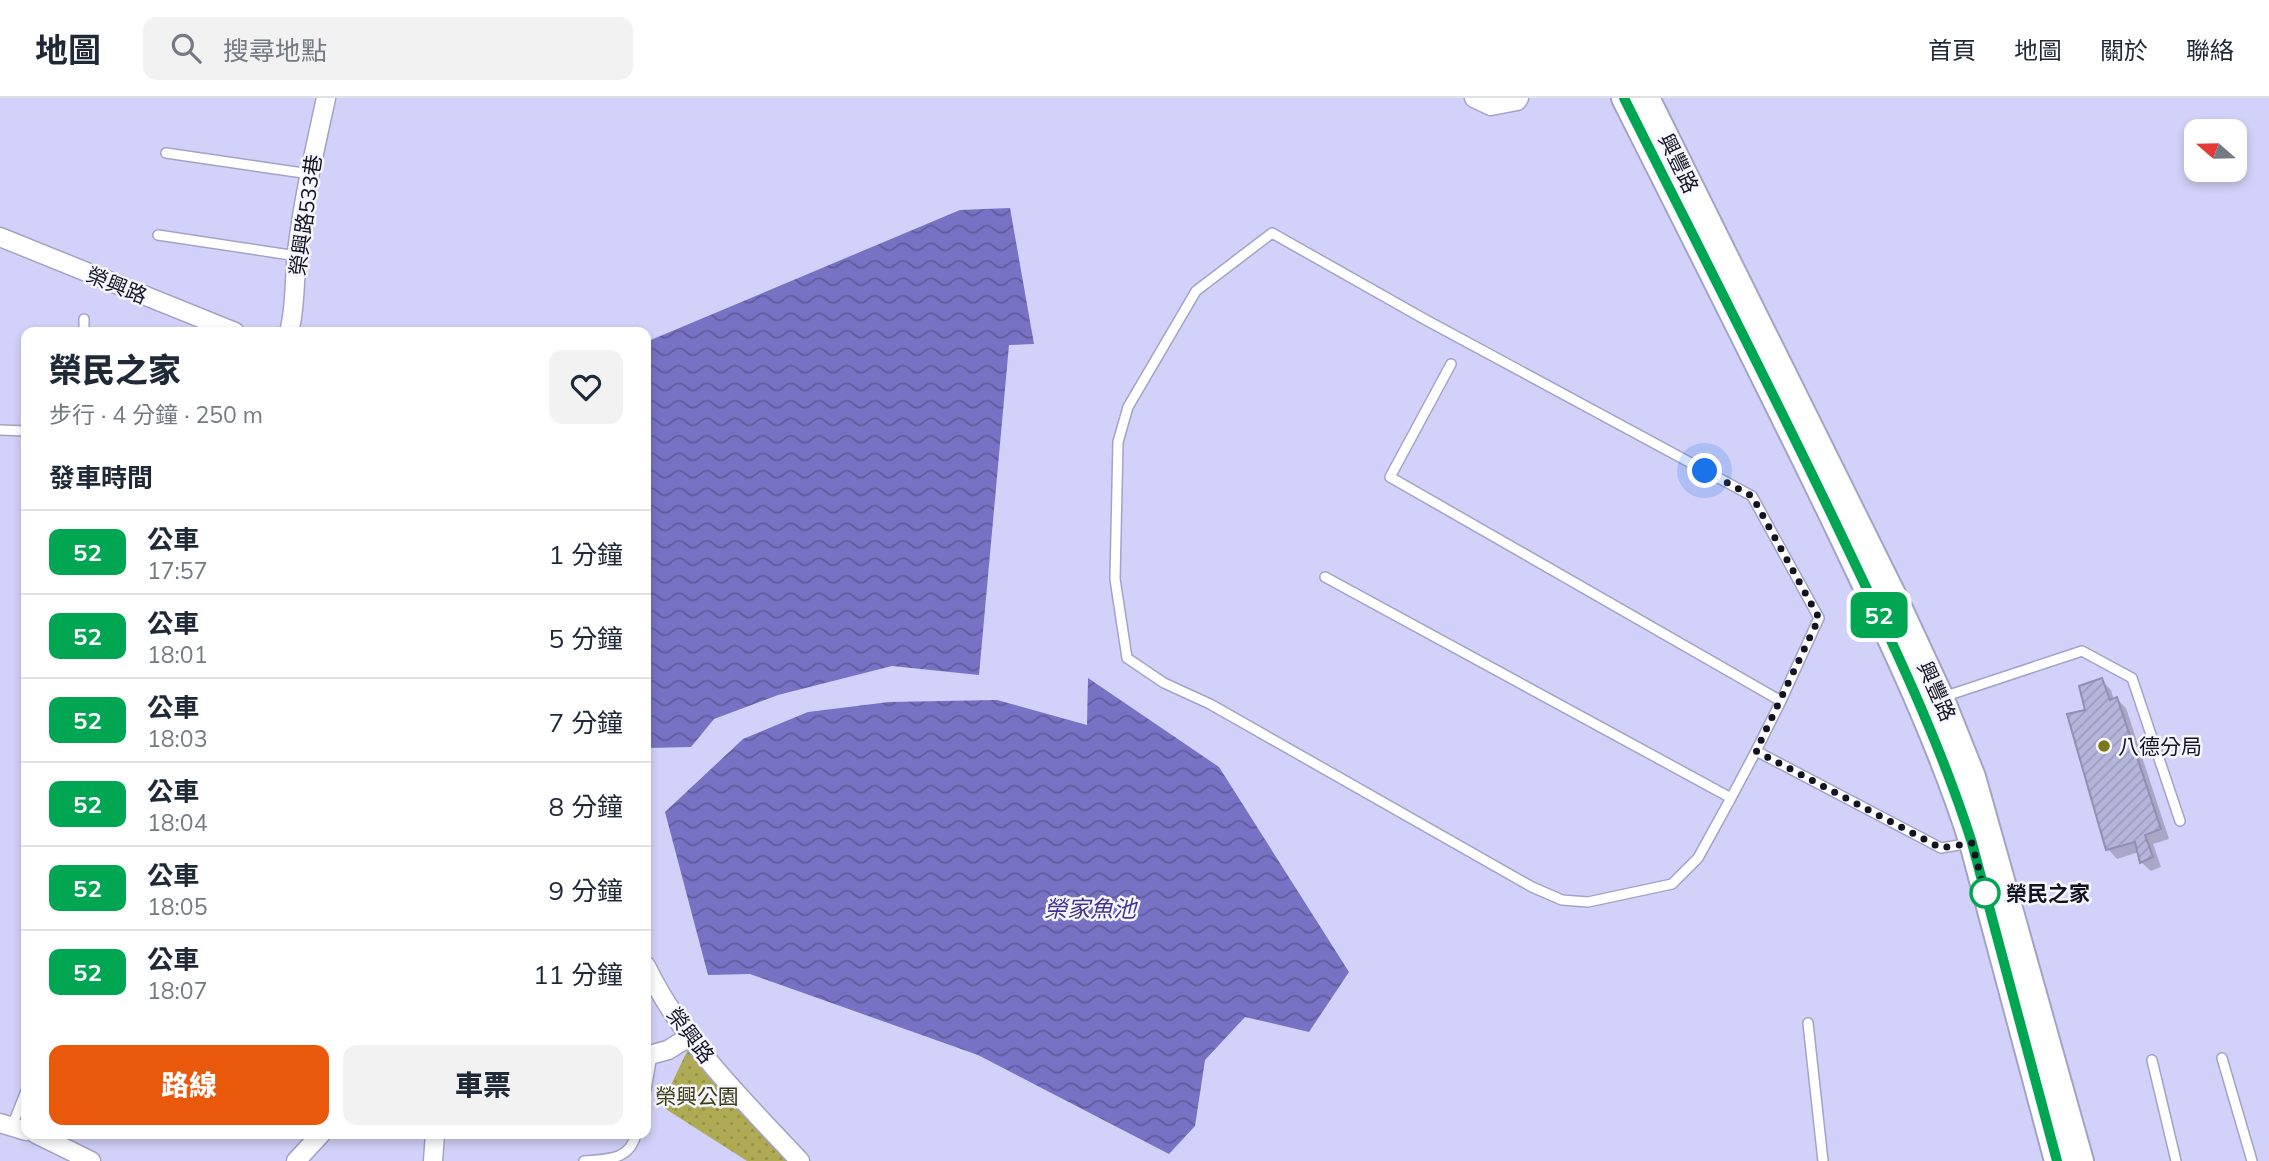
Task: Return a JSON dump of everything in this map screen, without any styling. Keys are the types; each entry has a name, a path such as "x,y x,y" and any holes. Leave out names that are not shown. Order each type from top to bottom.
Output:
{"main road":[{"name":"興豐路","path":"1624,98 1789,428 1909,679 1959,803 1981,840 2081,1161"},
{"name":"興豐路","path":"1647,98 1889,586 1941,697 1973,777 1981,840 2057,1161"}],"street":[{"name":"榮興路533巷","path":"290,327 294,313 297,256 326,98"},
{"path":"1474,98 1491,106 1517,101 1519,98"},
{"name":"榮興路","path":"0,237 223,327"},
{"name":"榮興路","path":"651,977 689,1037 800,1161"},
{"path":"651,1055 668,1050 689,1037"},
{"path":"47,1139 91,1161"},
{"path":"296,1161 316,1139"},
{"path":"433,1161 435,1139"},
{"path":"49,1161 56,1143"}],"lane":[{"path":"166,153 310,174"},
{"path":"1272,233 1438,327 1752,496 1819,618 1756,751 1698,858 1672,884 1588,902 1562,900 1532,887 1210,704 1164,682 1127,658 1115,579 1118,442 1128,407 1196,291 1272,233"},
{"path":"158,235 297,256"},
{"path":"84,327 85,319"},
{"path":"1451,364 1390,477 1781,701"},
{"path":"0,430 21,431"},
{"path":"1325,577 1731,798"},
{"path":"1941,697 2082,651 2132,678 2180,821"},
{"path":"1756,751 1941,848 1981,840"},
{"path":"1808,1023 1824,1161"},
{"path":"2222,1058 2252,1161"},
{"path":"2152,1060 2176,1161"},
{"path":"13,1126 21,1104"},
{"path":"584,1161 621,1157 634,1144 635,1139"}],"green space":[{"name":"榮興公園","path":"690,1045 791,1161 747,1161 661,1106"}],"water":[{"path":"1010,208 1034,344 1009,345 979,675 892,666 778,695 714,719 691,747 651,748 651,340 960,210"},
{"name":"榮家魚池","path":"1088,678 1219,767 1349,972 1309,1032 1245,1017 1205,1060 1195,1126 1169,1154 978,1055 750,974 708,975 665,812 743,739 808,712 889,702 997,700 1087,725"}],"building":[{"name":"八德分局","path":"2102,678 2110,700 2117,697 2161,829 2145,835 2153,857 2140,863 2135,842 2106,850 2067,714 2085,710 2079,686"}],"bus line":[{"name":"52","path":"1624,98 1795,440 1909,679 1959,803 1972,843 2057,1161"}],"place":[{"name":"八德分局","path":"2104,746"},
{"name":"榮民之家","path":"1985,893"}],"route":[{"path":"1705,471 1752,496 1819,618 1756,751 1941,848 1972,843 1985,893"}]}
